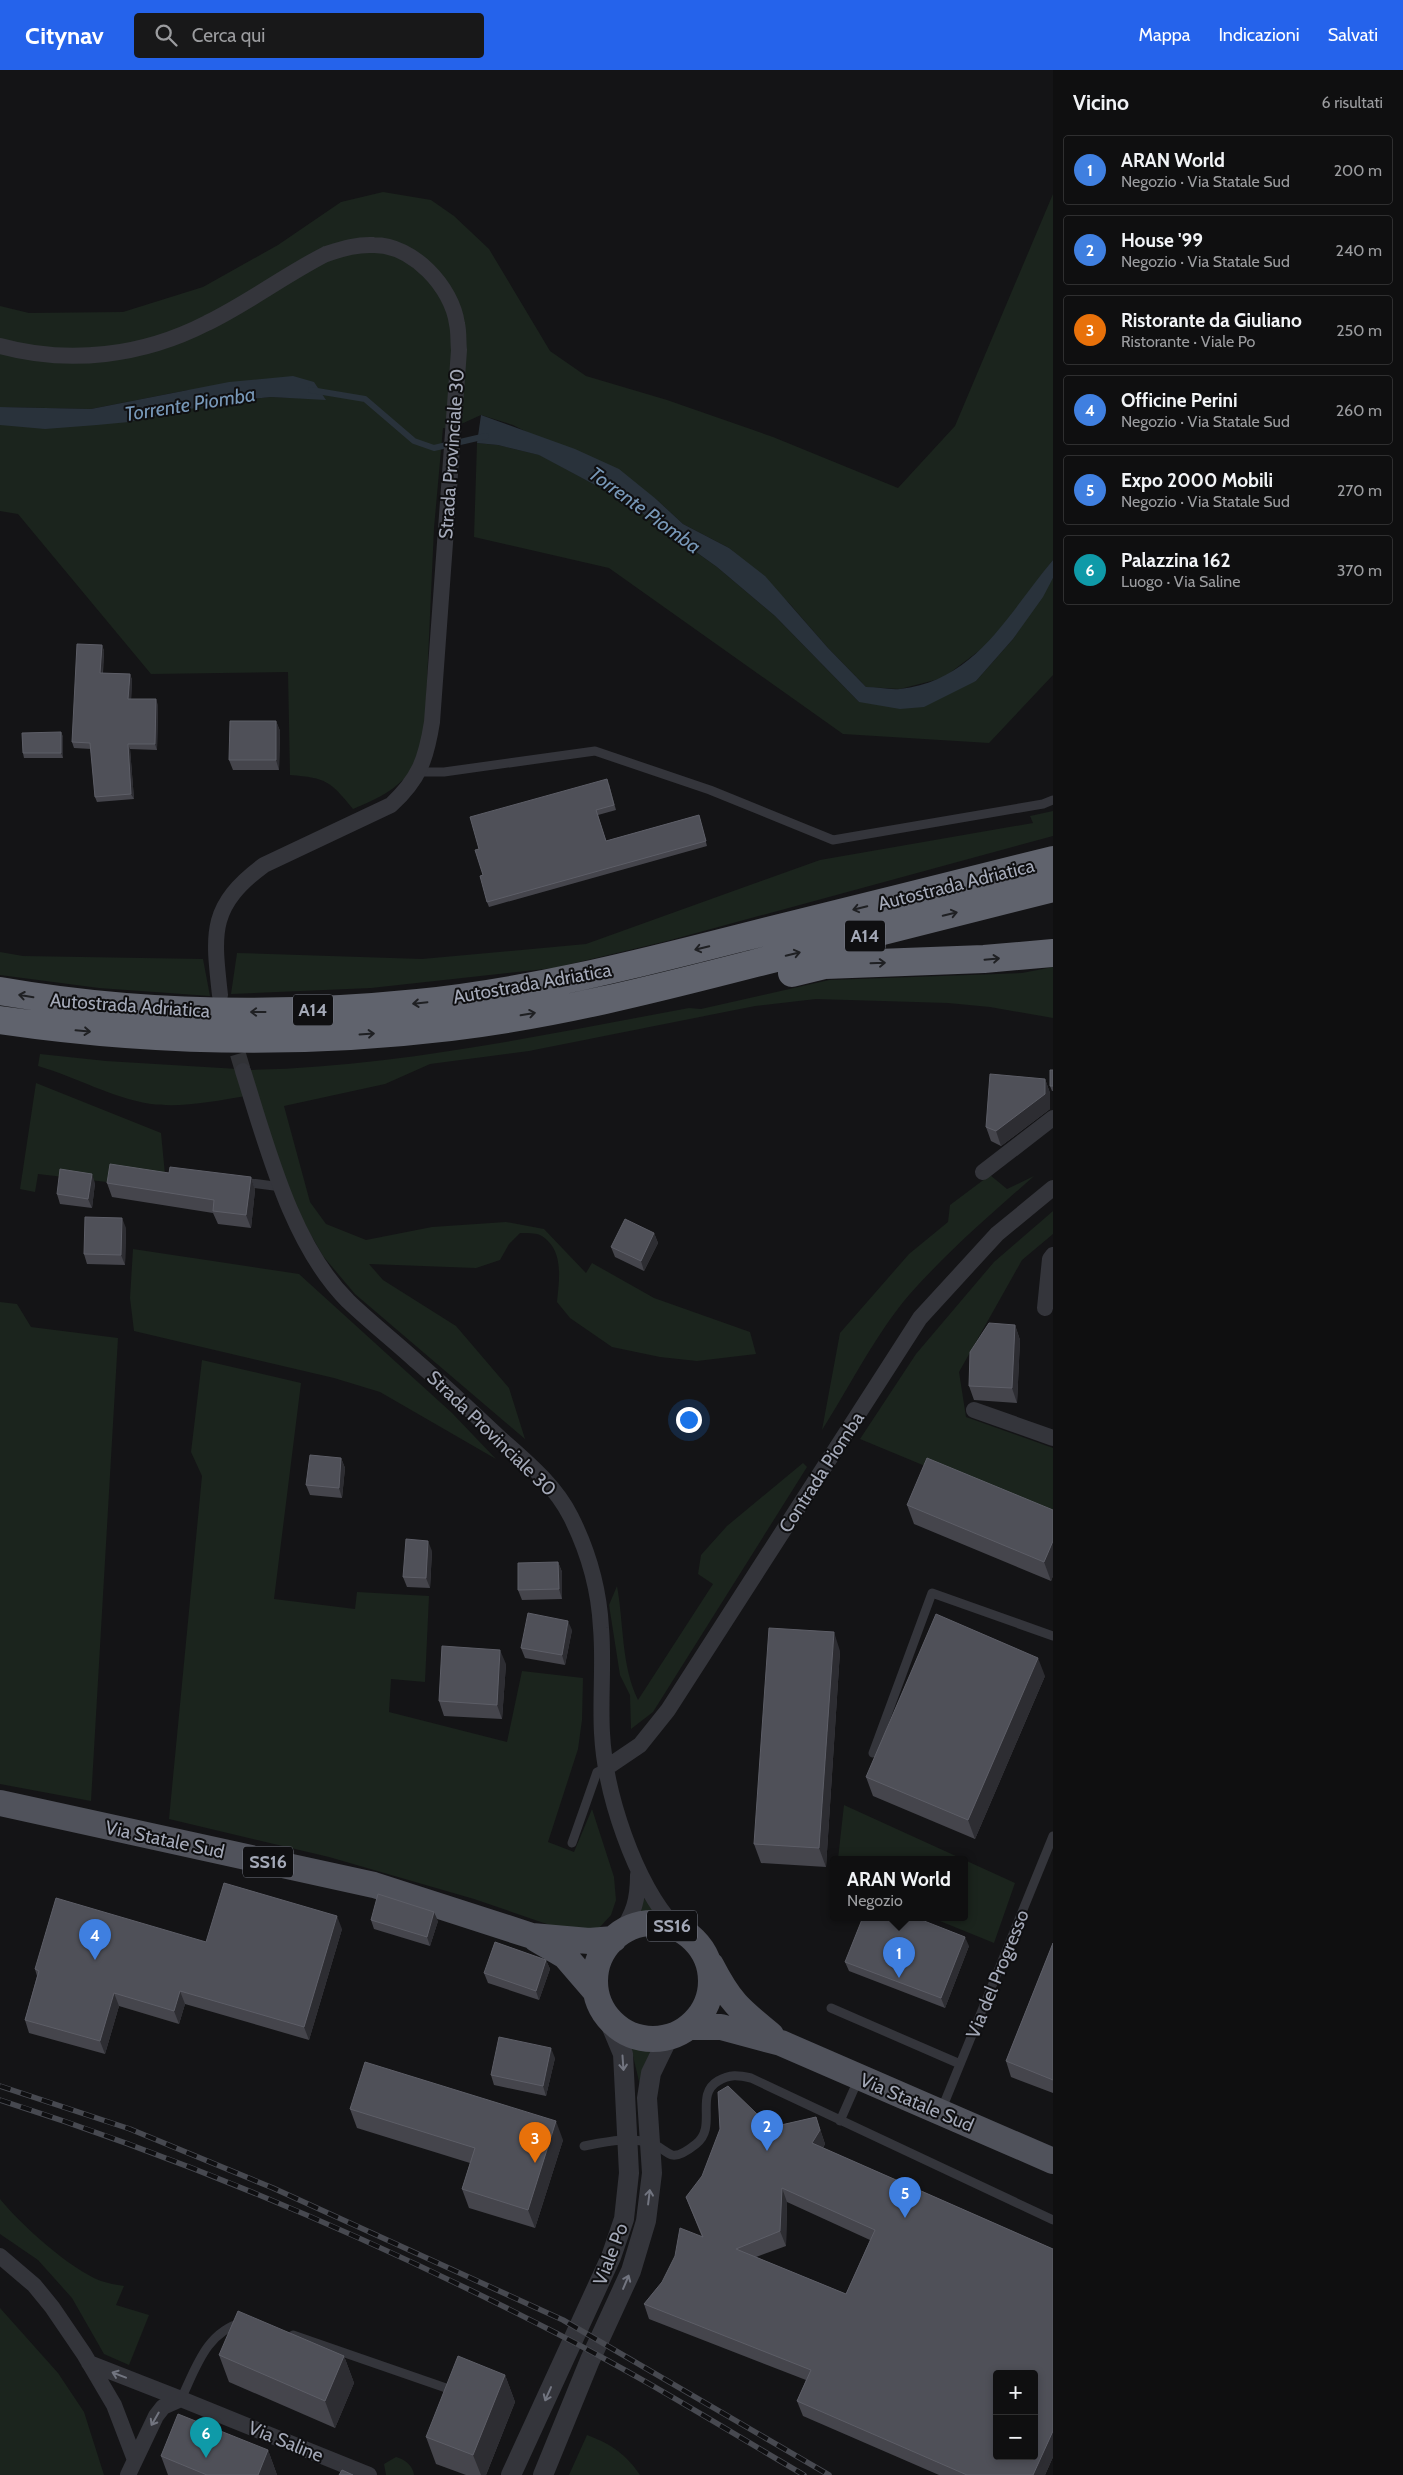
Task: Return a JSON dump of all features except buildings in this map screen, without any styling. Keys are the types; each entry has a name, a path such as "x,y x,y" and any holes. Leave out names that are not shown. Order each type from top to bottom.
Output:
{"highway":[{"path":"924,892 951,870 1053,842"},
{"name":"Autostrada Adriatica","path":"0,991 68,1001 185,1011 307,1011 420,1003 531,986 623,966 1053,860"},
{"name":"Autostrada Adriatica","path":"0,1020 80,1031 185,1039 257,1040 452,1027 584,1004 678,983 1053,888"},
{"path":"678,983 699,994 826,965 984,959 1053,953"}],"main road":[{"name":"Via Statale Sud","path":"0,1804 374,1885 532,1936"},
{"name":"SS16","path":"647,1923 661,1923 689,1934 700,1946 727,1996 781,2043 721,2027 679,2032 651,2040 635,2036 620,2029 608,2018 600,2005 596,1992 598,1963 604,1950 617,1936 633,1926 647,1923"},
{"name":"SS16","path":"532,1936 589,1941 617,1936"},
{"name":"SS16","path":"532,1936 565,1956 596,1992"},
{"name":"SS16","path":"679,2032 700,2016 707,2003 711,1989 712,1974 708,1960"},
{"name":"Via Statale Sud","path":"781,2043 1053,2161"}],"street":[{"name":"Strada Provinciale 30","path":"0,346 40,355 76,357 113,354 150,346 207,323 326,254 347,247 376,244 406,254 430,272 447,294 458,322 459,350 432,722 428,752 419,772 408,789 391,805 264,865 246,878 233,893 219,915 215,948 220,995"},
{"name":"Strada Provinciale 30","path":"243,1070 289,1207 317,1262 348,1301 430,1373 547,1482 570,1515 588,1557 596,1590 601,1628 602,1734 610,1789 638,1872 655,1902 675,1927"},
{"path":"983,1172 1053,1118"},
{"name":"Contrada Piomba","path":"606,1768 640,1745 668,1710 920,1318 997,1234 1053,1188"},
{"path":"1045,1308 1050,1260 1053,1255"},
{"path":"974,1410 1053,1438"},
{"name":"Strada Provinciale 30","path":"617,1936 634,1912 638,1890 638,1872"},
{"name":"Viale Po","path":"511,2475 620,2235 627,2201 628,2141 623,2054 608,2018"},
{"name":"Viale Po","path":"543,2475 590,2360 631,2271 646,2221 652,2172 648,2098 651,2072 679,2032"},
{"path":"0,2256 34,2285 52,2307 114,2405 135,2460"},
{"name":"Via Saline","path":"89,2363 181,2399 339,2469 369,2475"},
{"path":"128,2475 156,2416 163,2407 181,2399"}],"lane":[{"path":"419,772 444,772 595,751 710,790 833,840 1043,804 1053,800"},
{"path":"236,1182 282,1187"},
{"path":"874,1753 932,1593 1053,1636"},
{"path":"572,1843 597,1772 606,1768"},
{"name":"Via del Progresso","path":"940,2112 1053,1836"},
{"path":"831,2008 960,2064"},
{"path":"584,2146 613,2141 651,2143 672,2155 678,2155 696,2145 705,2134 707,2124 706,2098 711,2085 728,2075 751,2078 1053,2220"},
{"path":"840,2121 859,2077"},
{"path":"181,2399 202,2354 218,2333 231,2325 250,2320"},
{"path":"287,2333 446,2388"}],"shaded area":[{"path":"383,192 431,200 454,216 489,249 550,351 586,376 667,400 773,437 898,488 955,426 1053,194 1053,560 992,641 943,678 900,689 866,687 828,648 789,603 729,548 683,524 656,499 513,425 481,415 450,429 443,428 434,528 425,725 421,749 414,766 400,783 392,789 353,809 339,792 327,783 312,778 290,775 288,672 151,674 18,514 0,511 0,425 271,397 325,399 188,390 91,409 0,407 0,306 29,313 123,312 203,287 278,245 341,202"},
{"path":"477,443 498,445 540,455 625,501 717,567 775,616 859,702 976,681 1013,639 1053,578 1053,675 989,743 843,734 609,568 474,537"},
{"path":"1053,811 1053,836 667,941 554,968 371,988 231,994 237,953 422,959 586,944 820,860 1033,823 1030,816"},
{"path":"0,952 23,956 203,959 210,996 99,988 0,975"},
{"path":"1053,967 1053,1018 990,1007 948,1003 816,999 755,1006 529,1051 430,1064 385,1084 284,1106 310,1202 326,1224 366,1240 432,1227 506,1222 544,1229 586,1273 592,1263 654,1298 750,1332 756,1354 697,1361 660,1357 612,1347 570,1318 557,1302 559,1266 557,1257 548,1241 536,1234 520,1233 509,1244 500,1260 476,1268 369,1264 383,1280 456,1326 509,1388 525,1439 355,1294 323,1256 296,1209 246,1070 358,1063 469,1048 689,1008 701,1009 829,980 1022,973"},
{"path":"40,1054 106,1061 238,1069 246,1096 198,1103 151,1104 122,1097 38,1066"},
{"path":"36,1083 161,1133 166,1185 109,1174 107,1182 38,1174 35,1192 20,1189"},
{"path":"990,1175 1007,1189 1034,1176 954,1248 909,1295 874,1344 822,1430 840,1333 909,1254 948,1222 950,1205"},
{"path":"1053,1211 1053,1234 1022,1260 959,1372 966,1417 1053,1448 1053,1519 860,1439 916,1354 994,1262"},
{"path":"133,1249 299,1274 452,1413 496,1459 380,1392 334,1378 134,1331 130,1298"},
{"path":"0,1302 17,1304 31,1327 118,1338 91,1801 0,1784"},
{"path":"202,1360 301,1383 274,1599 355,1609 357,1592 429,1596 425,1682 391,1679 389,1712 507,1742 522,1671 583,1678 582,1720 578,1749 548,1842 574,1852 592,1809 614,1877 616,1900 611,1915 600,1927 576,1934 474,1899 329,1857 169,1819 202,1476 191,1452"},
{"path":"803,1463 807,1467 653,1712 631,1729 630,1695 620,1675 609,1605 617,1586 626,1659 638,1700 713,1584 698,1574 701,1555 727,1526"},
{"path":"844,1805 955,1856 838,1856"},
{"path":"968,1862 1015,1883 994,1943 940,1921 968,1921"},
{"path":"643,1897 660,1919 650,1916 636,1920"},
{"path":"630,2043 655,2049 641,2090"},
{"path":"0,2199 33,2233 75,2267 101,2281 124,2286 116,2305 149,2315 129,2365 104,2354 72,2298 38,2260 0,2234"},
{"path":"0,2308 58,2373 84,2412 104,2475 0,2475"},
{"path":"587,2435 617,2450 640,2475 569,2475"},
{"path":"396,2457 408,2463 414,2475 386,2475 384,2464"}],"water":[{"path":"293,376 314,382 326,400 271,397 223,402 129,422 45,429 0,425 0,407 91,409 229,382"},
{"path":"481,415 575,449 619,469 683,524 729,548 765,576 828,648 866,687 900,689 927,683 950,672 970,658 988,641 1053,560 1053,578 1043,597 1013,639 976,681 924,707 900,709 859,702 775,616 717,567 625,501 539,455 498,445 477,443"}],"waterway":[{"name":"Torrente Piomba","path":"311,390 365,399 414,441 434,448 486,436"}],"tunnel":[{"path":"231,1031 243,1071"}],"railway":[{"path":"0,2086 130,2129 273,2188 563,2320 829,2475"},
{"path":"0,2100 143,2149 213,2176 421,2266 587,2349 804,2475"}],"place":[{"name":"Officine Perini","path":"95,1960"},
{"name":"ARAN World","path":"899,1978"},
{"name":"House '99","path":"767,2151"},
{"name":"Ristorante da Giuliano","path":"535,2163"},
{"name":"Expo 2000 Mobili","path":"905,2218"},
{"name":"Palazzina 162","path":"206,2458"}]}
